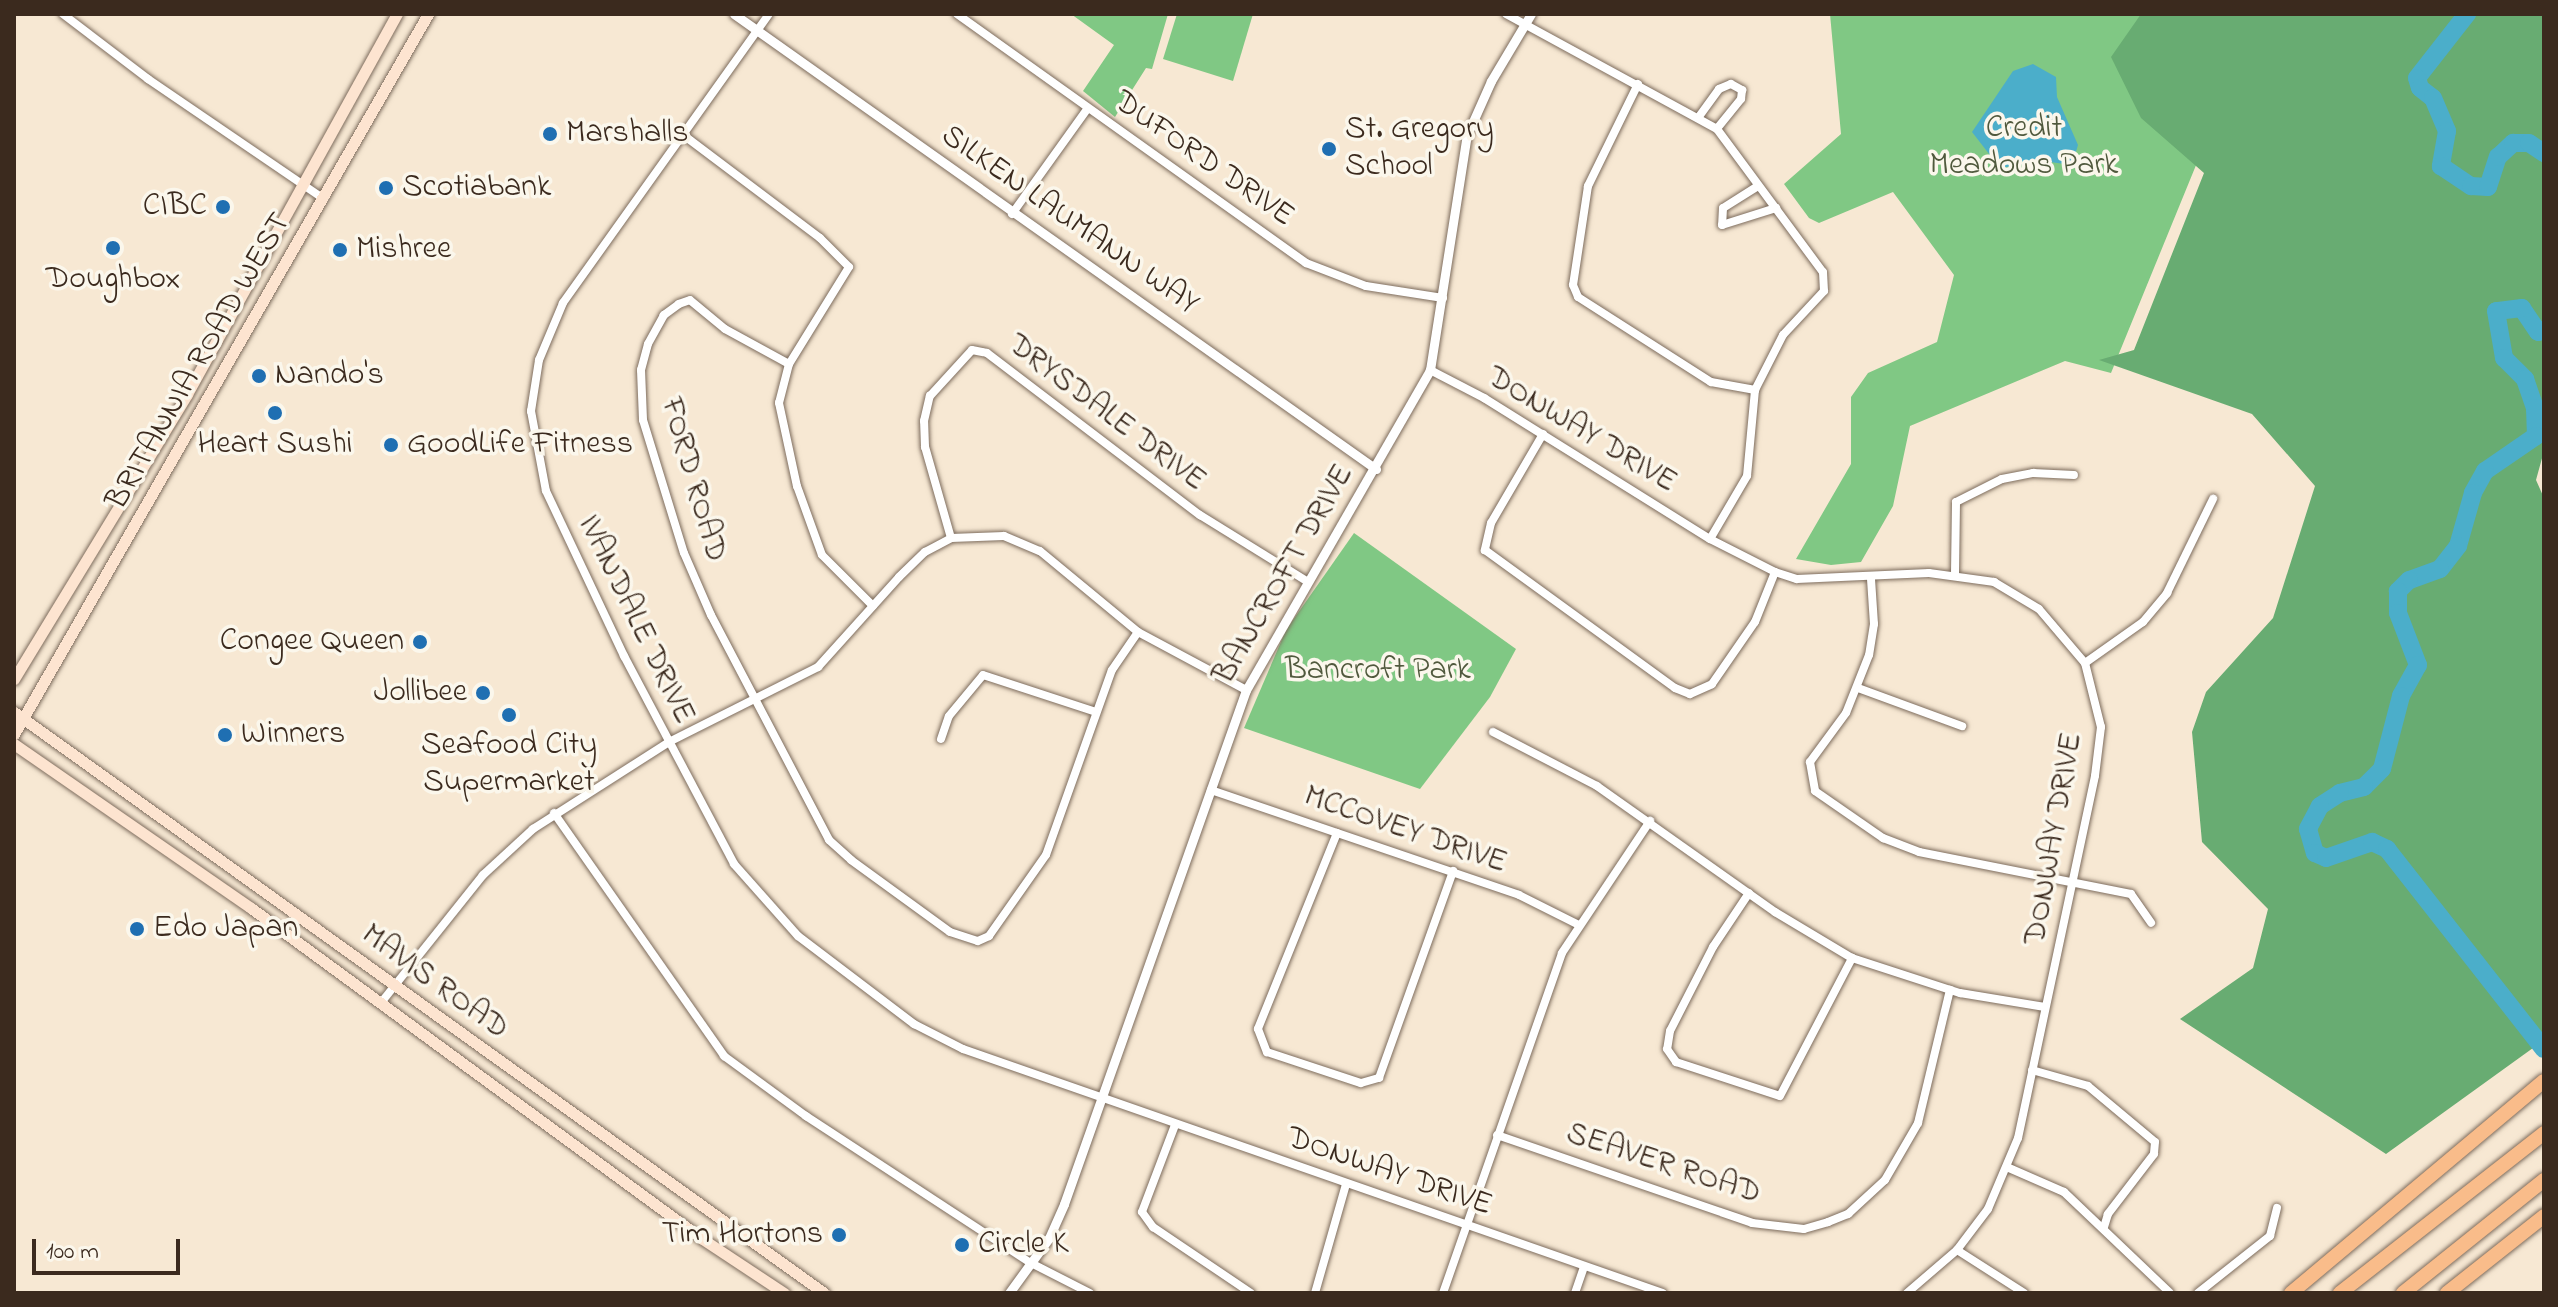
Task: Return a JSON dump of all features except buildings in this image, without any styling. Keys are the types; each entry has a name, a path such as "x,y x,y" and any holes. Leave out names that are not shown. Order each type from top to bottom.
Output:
{"highway":[{"path":"2291,1293 2540,1084"},
{"path":"2340,1293 2544,1133"},
{"path":"2403,1293 2544,1180"},
{"path":"2447,1293 2544,1216"}],"main road":[{"name":"BRITANNIA ROAD WEST","path":"14,679 187,394 397,14"},
{"name":"BRITANNIA ROAD WEST","path":"14,734 18,716 324,199 428,14"},
{"name":"MAVIS ROAD","path":"18,716 824,1293"},
{"name":"MAVIS ROAD","path":"14,744 784,1293"}],"street":[{"path":"63,14 324,199"},
{"name":"SILKEN LAUMANN WAY","path":"734,14 1012,214 1376,469"},
{"name":"IVANDALE DRIVE","path":"769,14 550,325 531,411 546,491 669,742 734,864 798,936 935,1036 1099,1100"},
{"name":"DUFORD DRIVE","path":"957,14 1306,263 1366,286 1443,298"},
{"path":"1506,14 1717,129 1823,272 1824,291 1783,335 1755,390 1747,476 1710,539"},
{"name":"BANCROFT DRIVE","path":"1009,1293 1031,1263 1064,1204 1246,690 1305,580 1376,469 1430,370 1467,135 1491,81 1531,14"},
{"path":"1638,84 1588,186 1573,285 1578,297 1711,382 1755,390"},
{"path":"1698,118 1719,89 1731,84 1742,90 1741,99 1717,129"},
{"path":"1012,214 1088,108"},
{"path":"682,134 820,238 849,267 789,364 779,403 809,525 839,577 873,606"},
{"path":"1758,186 1723,208 1722,225 1776,208"},
{"name":"FORD ROAD","path":"759,701 711,615 684,553 643,420 641,370 664,315 690,300 725,329 789,364"},
{"name":"DRYSDALE DRIVE","path":"951,538 925,447 924,421 930,396 972,350 987,353 1200,515 1305,580"},
{"name":"DONWAY DRIVE","path":"1430,370 1543,434 1710,539 1775,572 1797,579 1955,574 1994,582 2039,609 2085,663 2101,727 2076,885 2009,1168 1957,1250 1907,1293"},
{"path":"1543,434 1491,523 1485,550 1675,688 1690,694 1712,684 1755,622 1775,572"},
{"path":"1955,574 1956,502 2002,479 2033,473 2074,475"},
{"path":"2085,663 2143,622 2167,593 2213,499"},
{"path":"380,1004 483,875 554,813 669,742 759,701 818,667 925,552 951,538 1004,536 1040,551 1138,632 1246,690"},
{"path":"1871,579 1874,624 1858,688 1810,762 1815,791 1883,838 1919,852 2131,894 2151,923"},
{"path":"759,701 829,840 950,932 978,941 989,936 1046,855 1112,670 1138,632"},
{"path":"941,739 949,716 983,675 1096,712"},
{"path":"1858,688 1962,726"},
{"path":"1493,732 1555,762 1650,821 1749,893 1852,958 1950,990 2045,1007"},
{"name":"MCCOVEY DRIVE","path":"1211,790 1453,871 1579,925"},
{"path":"554,813 724,1056 806,1116 1031,1263 1090,1293"},
{"path":"1443,1293 1562,953 1650,821"},
{"path":"1337,833 1258,1029 1267,1052 1361,1083 1379,1078 1453,871"},
{"path":"1749,893 1713,947 1670,1031 1667,1049 1676,1062 1780,1096 1852,958"},
{"name":"SEAVER ROAD","path":"1497,1135 1752,1223 1804,1229 1828,1222 1848,1214 1885,1180 1918,1123 1950,990"},
{"path":"2032,1070 2088,1086 2155,1142 2154,1154 2108,1214 2104,1227"},
{"name":"DONWAY DRIVE","path":"1099,1100 1467,1223 1663,1293"},
{"path":"1175,1125 1142,1212 1153,1227 1251,1293"},
{"path":"2009,1168 2064,1192 2170,1293"},
{"path":"1315,1293 1346,1184"},
{"path":"2198,1293 2270,1236 2277,1208"},
{"path":"1957,1250 2024,1293"},
{"path":"1575,1293 1584,1267"}],"green space":[{"path":"1071,14 1168,14 1152,69 1146,68 1115,117 1083,91 1114,45"},
{"path":"1177,14 1253,14 1233,81 1163,59"},
{"name":"Credit Meadows Park","path":"1830,14 2163,14 2201,153 2111,373 2065,361 1910,426 1893,506 1861,562 1831,565 1796,559 1851,464 1851,397 1868,373 1937,342 1954,275 1893,192 1819,223 1809,218 1784,184 1841,134"},
{"path":"2141,14 2544,14 2544,451 2536,480 2544,498 2544,1040 2386,1154 2180,1019 2253,968 2268,909 2202,842 2192,732 2206,692 2273,618 2315,486 2252,414 2099,360 2134,350 2204,173 2141,118 2111,57"},
{"name":"Bancroft Park","path":"1354,533 1516,649 1490,697 1420,789 1244,728 1286,630"}],"water":[{"path":"2033,64 2056,77 2057,97 2078,145 2072,165 2043,161 2000,168 1972,132 2013,71"}],"waterway":[{"path":"2467,14 2417,78 2420,88 2433,98 2447,131 2441,166 2471,186 2488,187 2498,157 2513,143 2529,143 2544,153"},
{"path":"2544,330 2538,332 2522,308 2496,311 2504,358 2525,379 2535,408 2536,436 2485,471 2473,493 2458,546 2440,569 2409,580 2398,591 2398,613 2418,665 2401,696 2382,769 2364,787 2340,793 2320,806 2308,829 2315,853 2326,858 2372,842 2387,849 2544,1049"}],"place":[{"name":"Marshalls","path":"550,134"},
{"name":"St. Gregory School","path":"1329,149"},
{"name":"Scotiabank","path":"386,188"},
{"name":"CIBC","path":"223,207"},
{"name":"Doughbox","path":"113,248"},
{"name":"Mishree","path":"340,250"},
{"name":"Nando's","path":"259,376"},
{"name":"Heart Sushi","path":"275,413"},
{"name":"GoodLife Fitness","path":"391,445"},
{"name":"Congee Queen","path":"420,642"},
{"name":"Jollibee","path":"483,693"},
{"name":"Seafood City Supermarket","path":"509,715"},
{"name":"Winners","path":"225,735"},
{"name":"Edo Japan","path":"137,929"},
{"name":"Tim Hortons","path":"839,1235"},
{"name":"Circle K","path":"962,1245"}]}
